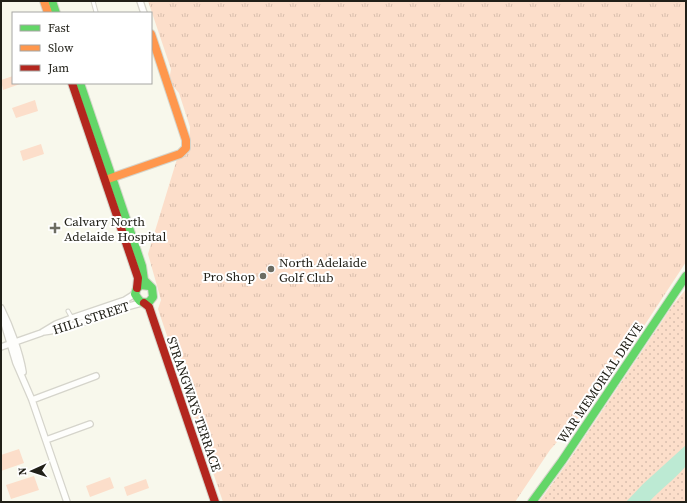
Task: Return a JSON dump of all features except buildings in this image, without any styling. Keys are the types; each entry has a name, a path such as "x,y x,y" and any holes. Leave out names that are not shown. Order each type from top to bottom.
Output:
{"street":[{"path":"44,1 48,12"},
{"path":"52,1 56,12"},
{"path":"140,1 144,12"},
{"path":"109,179 180,154 186,148 186,140 152,37"},
{"path":"72,84 85,110 144,280 153,292 146,302 135,297 138,278 134,254"},
{"path":"80,84 85,110"},
{"name":"WAR MEMORIAL DRIVE","path":"532,502 562,461 686,276"},
{"path":"136,290 143,284 149,286"},
{"name":"HILL STREET","path":"1,347 41,333 56,324 130,298 136,290"},
{"name":"HILL STREET","path":"41,333 58,330 132,304 146,302"},
{"name":"STRANGWAYS TERRACE","path":"146,302 149,307 215,502"},
{"path":"1,308 6,318 16,363 32,400 68,502"},
{"path":"1,314 12,344"},
{"path":"32,400 96,376"},
{"path":"46,440 90,424"}],"lane":[{"path":"93,1 96,12"},
{"path":"110,305 112,312"},
{"path":"68,311 72,318 80,319 94,315 101,316"}],"green space":[{"path":"148,1 686,1 686,262 600,393 550,450 515,502 223,502 158,309 161,300 148,254 177,159 186,155 189,149 190,127 179,93 169,81 171,69"},
{"path":"12,76 12,84 20,84 3,90 1,80"},
{"path":"35,100 38,111 16,118 12,108"},
{"path":"41,144 44,154 23,161 20,151"},
{"path":"686,289 686,502 539,502 568,462 673,305"},
{"path":"19,449 24,463 1,471 1,455"},
{"path":"34,476 39,490 11,499 6,485"},
{"path":"110,477 114,488 90,497 86,486"},
{"path":"146,479 149,488 127,496 124,487"}],"shaded area":[{"path":"686,445 686,466 649,502 626,502 643,484"}],"traffic: fast":[{"path":"52,1 56,12"},
{"path":"80,84 142,266 144,280 152,288 153,297 149,302 142,302 135,294 137,288 141,285 149,286"},
{"path":"532,502 562,461 686,276"}],"traffic: slow":[{"path":"44,1 48,12"},
{"path":"108,179 180,154 186,148 186,140 152,37"}],"traffic: jam":[{"path":"72,84 138,278 137,288"},
{"path":"144,303 149,307 215,502"}],"place":[{"name":"Calvary North Adelaide Hospital","path":"55,228"},
{"name":"North Adelaide Golf Club","path":"271,269"},
{"name":"Pro Shop","path":"263,276"}]}
